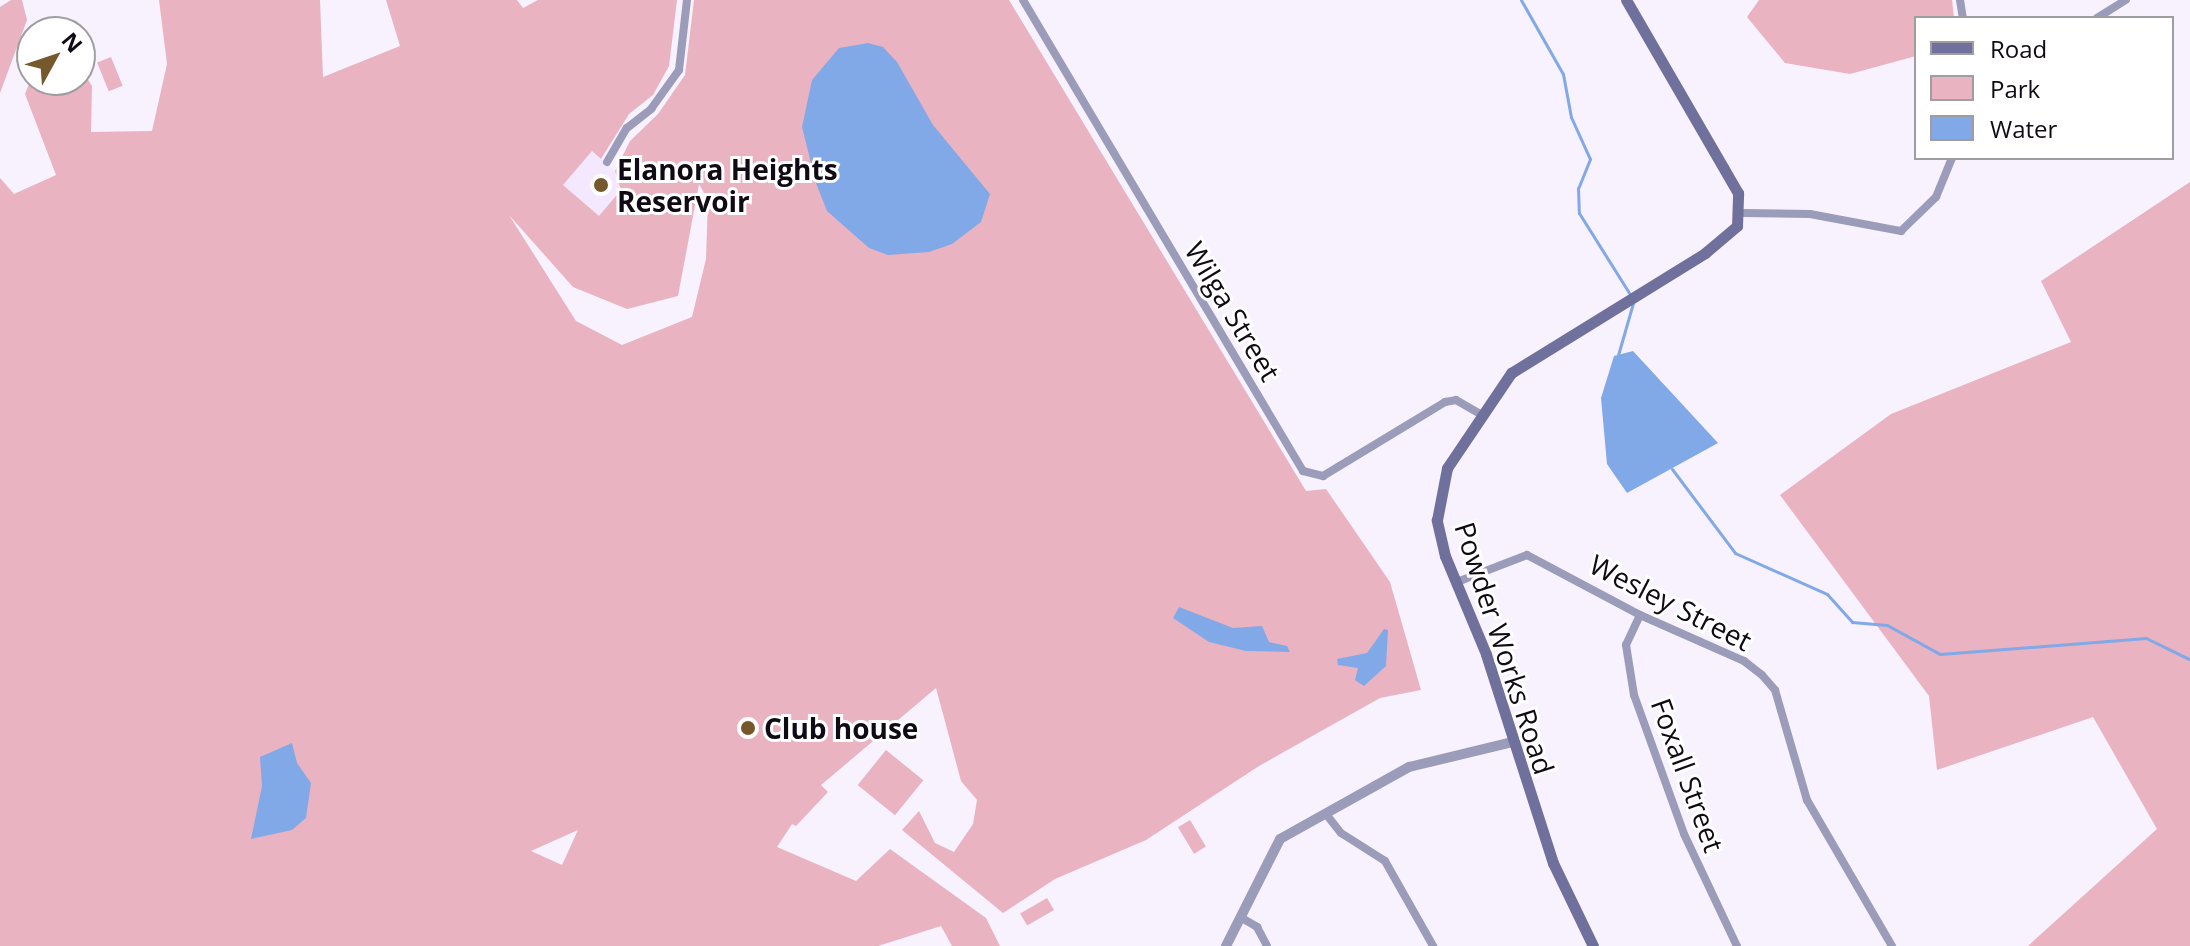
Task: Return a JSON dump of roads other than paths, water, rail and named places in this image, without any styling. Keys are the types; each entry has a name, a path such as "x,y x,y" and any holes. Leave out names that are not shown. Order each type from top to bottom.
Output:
{"main road":[{"path":"1626,0 1727,170 1741,213"},
{"name":"Powder Works Road","path":"1593,946 1553,863 1486,654 1440,539 1438,500 1447,468 1480,414 1511,373 1724,240 1741,213"}],"street":[{"path":"607,162 627,128 651,109 679,70 687,0"},
{"name":"Wilga Street","path":"1023,0 1303,471 1323,476 1445,402 1456,400 1480,414"},
{"path":"2100,16 2124,1"},
{"path":"1741,213 1810,214 1901,231 1936,197 1951,160"},
{"name":"Wesley Street","path":"1457,582 1527,555 1640,615 1744,661 1773,685 1807,800 1892,946"},
{"name":"Foxall Street","path":"1640,615 1626,645 1634,695 1684,834 1737,946"},
{"path":"1226,946 1280,839 1409,767 1512,742"},
{"path":"1326,814 1341,833 1385,861 1433,946"},
{"path":"1240,917 1257,927 1267,946"}],"water":[{"path":"868,43 883,47 897,62 933,125 990,194 981,222 952,244 929,252 888,255 869,248 827,211 816,183 802,127 812,80 839,48"},
{"path":"1633,351 1718,443 1627,493 1607,464 1601,398 1614,356"},
{"path":"1179,607 1233,628 1262,626 1269,642 1287,646 1290,652 1246,651 1209,642 1173,618"},
{"path":"1384,629 1388,630 1386,666 1364,686 1355,680 1358,668 1338,665 1337,659 1367,653"},
{"path":"292,743 297,763 311,783 306,818 292,830 251,839 262,786 260,757"}],"waterway":[{"path":"1521,0 1563,74 1571,117 1590,159 1578,188 1579,213 1631,296"},
{"path":"1618,355 1633,303"},
{"path":"1672,469 1735,553 1827,594 1852,622 1887,625 1940,654 2146,638 2189,659"}],"place":[{"name":"Elanora Heights Reservoir","path":"601,185"},
{"name":"Club house","path":"748,728"}]}
